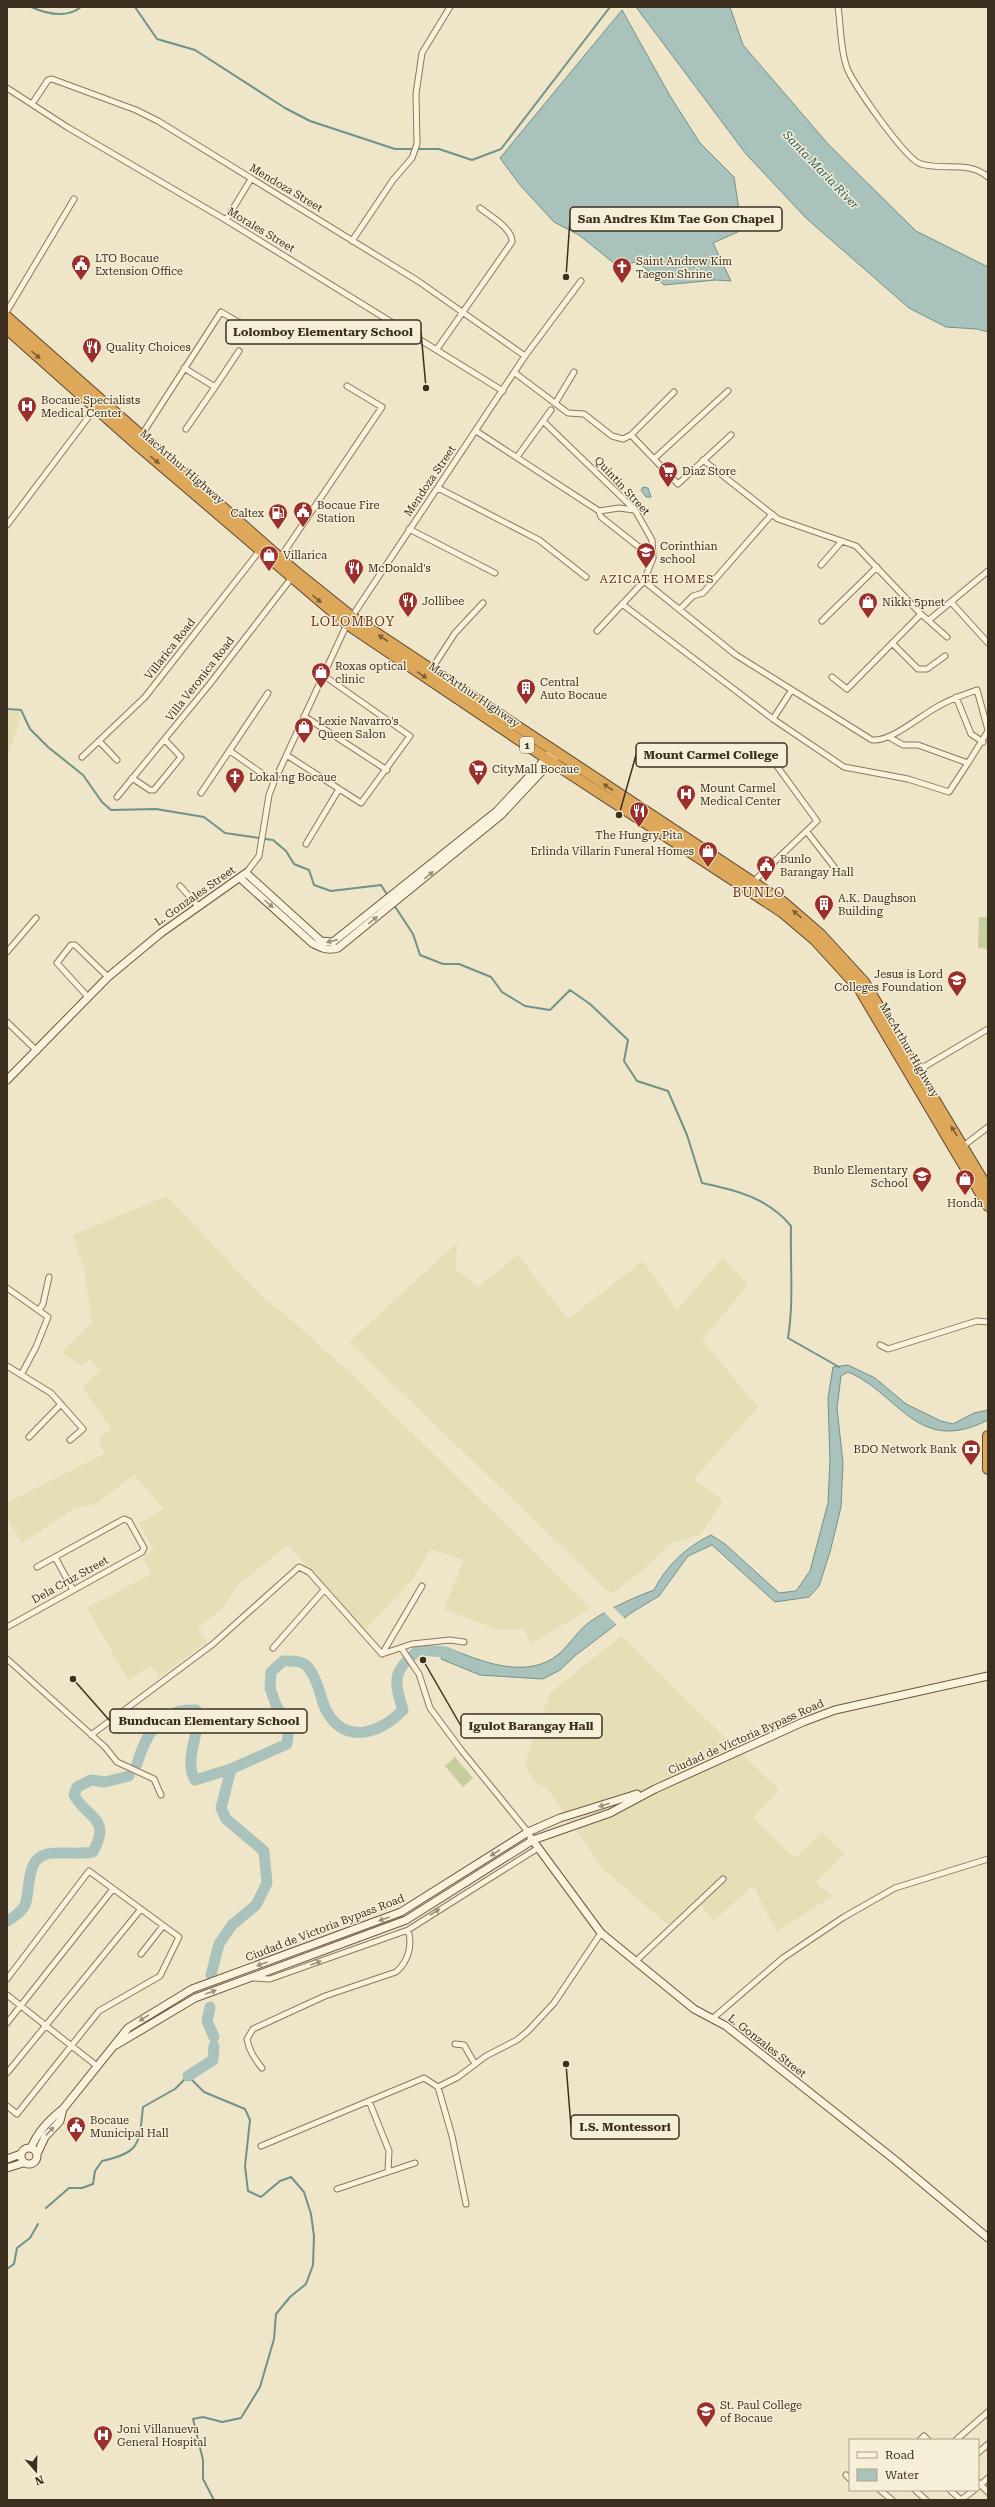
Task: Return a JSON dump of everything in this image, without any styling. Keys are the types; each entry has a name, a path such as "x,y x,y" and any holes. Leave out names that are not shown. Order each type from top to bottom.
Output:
{"highway":[{"name":"MacArthur Highway","path":"7,317 138,439 349,621 750,886 782,912 838,963 859,988 960,1148 988,1189"},
{"name":"MacArthur Highway","path":"7,329 99,404"},
{"name":"MacArthur Highway","path":"263,548 280,558 294,575"},
{"name":"MacArthur Highway","path":"349,621 432,670 552,756"},
{"name":"MacArthur Highway","path":"960,1148 988,1206"},
{"path":"988,1437 988,1469"}],"main road":[{"path":"246,874 321,941 327,943 341,938 400,894 496,811 552,756"},
{"name":"L. Gonzales Street","path":"7,1080 108,977 161,933 246,874"},
{"path":"240,878 321,948 331,950 338,948 387,904"},
{"name":"Ciudad de Victoria Bypass Road","path":"116,2044 195,1998 406,1920 533,1840 610,1813 655,1789 803,1722 835,1710 988,1676"},
{"name":"Ciudad de Victoria Bypass Road","path":"34,2151 60,2121 63,2109 128,2028 192,1989 401,1912 528,1832 560,1818 655,1789"},
{"name":"L. Gonzales Street","path":"528,1832 538,1848 601,1933 694,2009 726,2026 895,2160 988,2238"},
{"path":"226,1977 229,1986"},
{"path":"192,1989 195,1998"},
{"path":"7,2159 21,2154 24,2150 34,2151 36,2160 33,2164 23,2162 7,2168"},
{"path":"21,2154 23,2162"}],"street":[{"path":"352,241 393,180 412,158 417,144 416,94 419,65 428,40 450,7"},
{"path":"838,7 846,68 861,94 907,155 920,164 975,167 988,177"},
{"name":"Mendoza Street","path":"32,104 48,80 52,79 136,110 418,281 525,356"},
{"name":"Morales Street","path":"7,88 437,348 503,391"},
{"path":"226,220 251,179"},
{"path":"7,311 74,199"},
{"path":"437,348 512,242 513,238 508,231 480,208"},
{"name":"Mendoza Street","path":"349,621 525,356 581,281"},
{"path":"138,439 221,312 265,338"},
{"path":"186,429 239,351"},
{"path":"184,368 215,387"},
{"path":"556,402 574,372"},
{"path":"515,373 556,402 568,413 584,414 612,436 622,439 631,435 674,392"},
{"path":"280,558 382,407 347,386"},
{"path":"655,458 728,390"},
{"path":"7,525 99,404"},
{"path":"517,457 552,410"},
{"name":"Quintin Street","path":"544,422 635,510 652,540 653,558 644,580 597,631"},
{"path":"476,431 599,511 601,517 653,558"},
{"path":"631,435 655,458 678,484 731,435"},
{"path":"704,460 778,519 856,546 878,567 921,614 947,637"},
{"path":"438,488 540,540 586,577"},
{"path":"599,511 619,508 635,510"},
{"path":"680,609 693,596 703,593 772,514"},
{"path":"409,529 495,573"},
{"path":"821,565 842,542"},
{"name":"Villarica Road","path":"82,757 145,697 263,548"},
{"path":"822,621 878,567"},
{"path":"929,620 988,571"},
{"name":"Villa Veronica Road","path":"117,797 165,740 294,575"},
{"path":"622,604 774,719 844,767 908,779 949,792 983,742 988,730 977,690 956,697 879,741 872,740 791,691 736,655 644,580"},
{"path":"951,602 988,643"},
{"path":"432,670 455,633 483,603"},
{"path":"832,677 847,689 921,614"},
{"name":"L. Gonzales Street","path":"246,874 259,856 262,846 269,795 274,782 288,756 304,716 349,621"},
{"path":"892,643 918,669 927,669 945,656"},
{"path":"288,756 362,802 387,770 409,734 323,675"},
{"path":"774,719 791,691"},
{"path":"201,793 268,693"},
{"path":"956,697 972,734 983,742"},
{"path":"304,716 387,770"},
{"path":"889,736 903,745 918,745 968,763"},
{"path":"132,778 150,790 154,790 182,757 165,740"},
{"path":"99,741 117,760"},
{"path":"230,750 274,782"},
{"path":"750,886 817,821 766,751"},
{"path":"306,844 340,789"},
{"path":"807,832 835,868"},
{"path":"180,886 198,906"},
{"path":"7,952 36,918"},
{"path":"88,997 57,963 71,945 75,945 108,977"},
{"path":"7,1022 37,1051"},
{"path":"913,1073 988,1029"},
{"path":"960,1148 988,1127"},
{"path":"39,1310 43,1304 49,1277"},
{"path":"7,1288 48,1315 48,1320 21,1375"},
{"path":"880,1345 888,1349 977,1321 988,1322"},
{"path":"7,1366 51,1393 83,1429 70,1440"},
{"path":"29,1437 61,1404"},
{"name":"Dela Cruz Street","path":"7,1627 143,1551 143,1546 129,1521 124,1519 55,1558"},
{"path":"37,1567 55,1558 72,1590"},
{"path":"91,1735 213,1644 297,1568 303,1567 382,1654"},
{"path":"382,1654 422,1586"},
{"path":"273,1648 324,1590"},
{"path":"382,1654 397,1648 402,1649 412,1644 425,1642 450,1640 464,1642"},
{"path":"402,1649 408,1655 414,1666 430,1708 462,1751 528,1832"},
{"path":"7,1660 91,1735 117,1762 154,1780 161,1795"},
{"name":"Ciudad de Victoria Bypass Road","path":"252,1978 270,1979 408,1930 538,1848"},
{"path":"712,2019 783,1958 844,1917 895,1888 988,1859"},
{"path":"7,1979 89,1871 179,1937 160,1976 99,2012 16,2114 7,2106"},
{"path":"636,1962 656,1940 723,1879"},
{"path":"7,2024 113,1889"},
{"path":"7,2073 141,1909"},
{"path":"141,1954 164,1926"},
{"path":"262,2068 253,2057 248,2044 247,2038 253,2029 325,1996 396,1972 403,1967 407,1958 410,1937 408,1930"},
{"path":"438,2087 458,2077 475,2064 517,2040 534,2025 554,2003 601,1933"},
{"path":"7,1995 97,2066"},
{"path":"454,2044 464,2045 475,2064"},
{"path":"261,2146 424,2078 438,2087 452,2136 466,2204"},
{"path":"369,2101 389,2152 388,2170"},
{"path":"338,2189 388,2170 414,2163"},
{"path":"957,2439 988,2412"},
{"path":"979,2452 988,2444"},
{"path":"988,2478 979,2484 988,2492"},
{"path":"881,2491 892,2500"},
{"path":"916,2491 926,2500"},
{"path":"951,2491 961,2500 973,2491"}],"shaded area":[{"path":"7,711 18,712 21,717 7,757"},
{"path":"167,1196 260,1295 288,1317 358,1380 591,1608 531,1644 524,1629 498,1630 444,1609 464,1560 431,1549 412,1580 365,1630 288,1545 238,1585 222,1609 197,1628 207,1642 159,1677 151,1666 128,1680 87,1608 152,1574 142,1557 154,1549 139,1523 164,1509 134,1475 96,1504 73,1509 22,1543 7,1518 7,1503 104,1454 99,1439 111,1429 82,1387 101,1371 90,1359 82,1366 61,1353 92,1323 84,1267 72,1235"},
{"path":"457,1243 456,1269 478,1287 518,1255 568,1319 643,1261 677,1310 723,1257 748,1285 702,1340 758,1407 694,1479 723,1501 700,1535 672,1543 647,1567 611,1594 349,1342"},
{"path":"621,1636 779,1790 753,1818 795,1858 822,1832 845,1854 815,1882 832,1896 777,1932 753,1885 714,1921 697,1900 668,1925 603,1869 546,1786 540,1787 524,1766 550,1693"}],"green space":[{"path":"979,917 988,917 988,949 978,948"},
{"path":"455,1757 473,1778 463,1787 445,1766"}],"water":[{"name":"Santa Maria River","path":"636,7 730,7 743,45 828,144 916,231 988,267 988,332 977,329 946,327 909,308 806,218 746,154"},
{"path":"622,10 670,96 700,143 734,177 742,230 713,243 731,281 715,280 664,285 637,261 620,268 579,235 554,222 520,185 500,158"},
{"path":"643,487 648,488 651,497 646,497 641,490"},
{"path":"848,1365 875,1378 906,1404 941,1421 953,1424 974,1413 988,1410 988,1420 964,1429 943,1431 926,1426 911,1418 866,1382 848,1372 841,1376 837,1408 843,1463 841,1507 830,1552 819,1586 809,1597 775,1602 712,1545 688,1556 659,1596 631,1613 576,1655 560,1670 543,1679 480,1675 441,1659 446,1647 473,1658 503,1666 532,1666 546,1662 559,1654 582,1628 591,1621 638,1596 654,1590 671,1565 685,1551 711,1535 725,1544 779,1593 796,1591 810,1571 828,1503 830,1460 828,1398 833,1367"}],"pier":[{"path":"613,1607 626,1620 618,1626 604,1612"}],"waterway":[{"path":"31,7 43,12 56,14 69,13 81,7"},
{"path":"135,7 157,39 195,50 285,108 310,121 395,149 439,149 472,160 501,149 610,7"},
{"path":"7,709 21,710 30,729 48,747 83,775 102,802 111,810 156,809 204,817 225,833 273,840 286,851 294,864 309,870 314,885 331,891 381,885 388,896"},
{"path":"394,905 413,934 420,955 443,964 459,964 491,977 502,992 525,1006 550,1010 570,990 590,1004 628,1040 624,1061 637,1081 668,1091 687,1135 702,1183 739,1192 762,1202 782,1216 791,1226 791,1296 788,1338 839,1367"},
{"path":"137,1764 150,1733 164,1718 173,1713 184,1710 196,1710 200,1714 191,1756 192,1773 195,1780 231,1769 287,1744 289,1726 276,1705 270,1688 271,1672 283,1661 305,1664 313,1675 326,1710 334,1721 343,1728 353,1732 363,1732 374,1730 384,1725 403,1710 397,1683 400,1670 410,1657 419,1650 445,1652 458,1658"},
{"path":"211,1975 219,1944 232,1925 256,1905 267,1883 264,1851 226,1819 221,1808 231,1769"},
{"path":"7,1921 22,1910 25,1905 32,1868 40,1857 52,1853 93,1852 100,1832 99,1825 96,1819 79,1803 74,1795 77,1787 91,1780 105,1782 129,1776"},
{"path":"210,2007 207,2021 214,2037"},
{"path":"188,2076 213,2060 214,2046"},
{"path":"46,2208 69,2188 82,2188 93,2184 95,2171 102,2161 115,2158 131,2150 139,2138 143,2107 175,2089 188,2076 204,2092 245,2109 250,2120 245,2166 248,2191 261,2197 280,2181 291,2177 304,2192 311,2214 314,2236 313,2265 306,2284 290,2297 276,2314 274,2339 260,2387 241,2418 222,2422 203,2417 193,2419 203,2460 203,2479 214,2500"},
{"path":"7,2269 14,2264 17,2248 30,2238 38,2224"}],"place":[{"name":"San Andres Kim Tae Gon Chapel","path":"566,277"},
{"name":"LTO Bocaue Extension Office","path":"81,281"},
{"name":"Saint Andrew Kim Taegon Shrine","path":"622,284"},
{"name":"Quality Choices","path":"92,364"},
{"name":"Lolomboy Elementary School","path":"426,388"},
{"name":"Bocaue Specialists Medical Center","path":"27,423"},
{"name":"Diaz Store","path":"668,488"},
{"name":"Bocaue Fire Station","path":"303,528"},
{"name":"Caltex","path":"278,530"},
{"name":"Corinthian school","path":"646,569"},
{"name":"Villarica","path":"269,572"},
{"name":"McDonald's","path":"354,585"},
{"name":"Jollibee","path":"408,618"},
{"name":"Nikki 5pnet","path":"868,619"},
{"name":"Roxas optical clinic","path":"321,689"},
{"name":"Central Auto Bocaue","path":"526,705"},
{"name":"Lexie Navarro's Queen Salon","path":"304,744"},
{"name":"CityMall Bocaue","path":"478,786"},
{"name":"Lokal ng Bocaue","path":"235,794"},
{"name":"Mount Carmel Medical Center","path":"686,811"},
{"name":"Mount Carmel College","path":"619,815"},
{"name":"The Hungry Pita","path":"639,828"},
{"name":"Erlinda Villarin Funeral Homes","path":"708,868"},
{"name":"Bunlo Barangay Hall","path":"766,882"},
{"name":"A.K. Daughson Building","path":"824,921"},
{"name":"Jesus is Lord Colleges Foundation","path":"957,997"},
{"name":"Bunlo Elementary School","path":"922,1193"},
{"name":"Honda","path":"965,1196"},
{"name":"BDO Network Bank","path":"971,1466"},
{"name":"Igulot Barangay Hall","path":"423,1660"},
{"name":"Bunducan Elementary School","path":"73,1679"},
{"name":"I.S. Montessori","path":"566,2064"},
{"name":"Bocaue Municipal Hall","path":"76,2143"},
{"name":"St. Paul College of Bocaue","path":"706,2428"},
{"name":"Joni Villanueva General Hospital","path":"103,2452"}],"district":[{"name":"AZICATE HOMES","path":"657,579"},
{"name":"LOLOMBOY","path":"353,621"},
{"name":"BUNLO","path":"759,892"}]}
